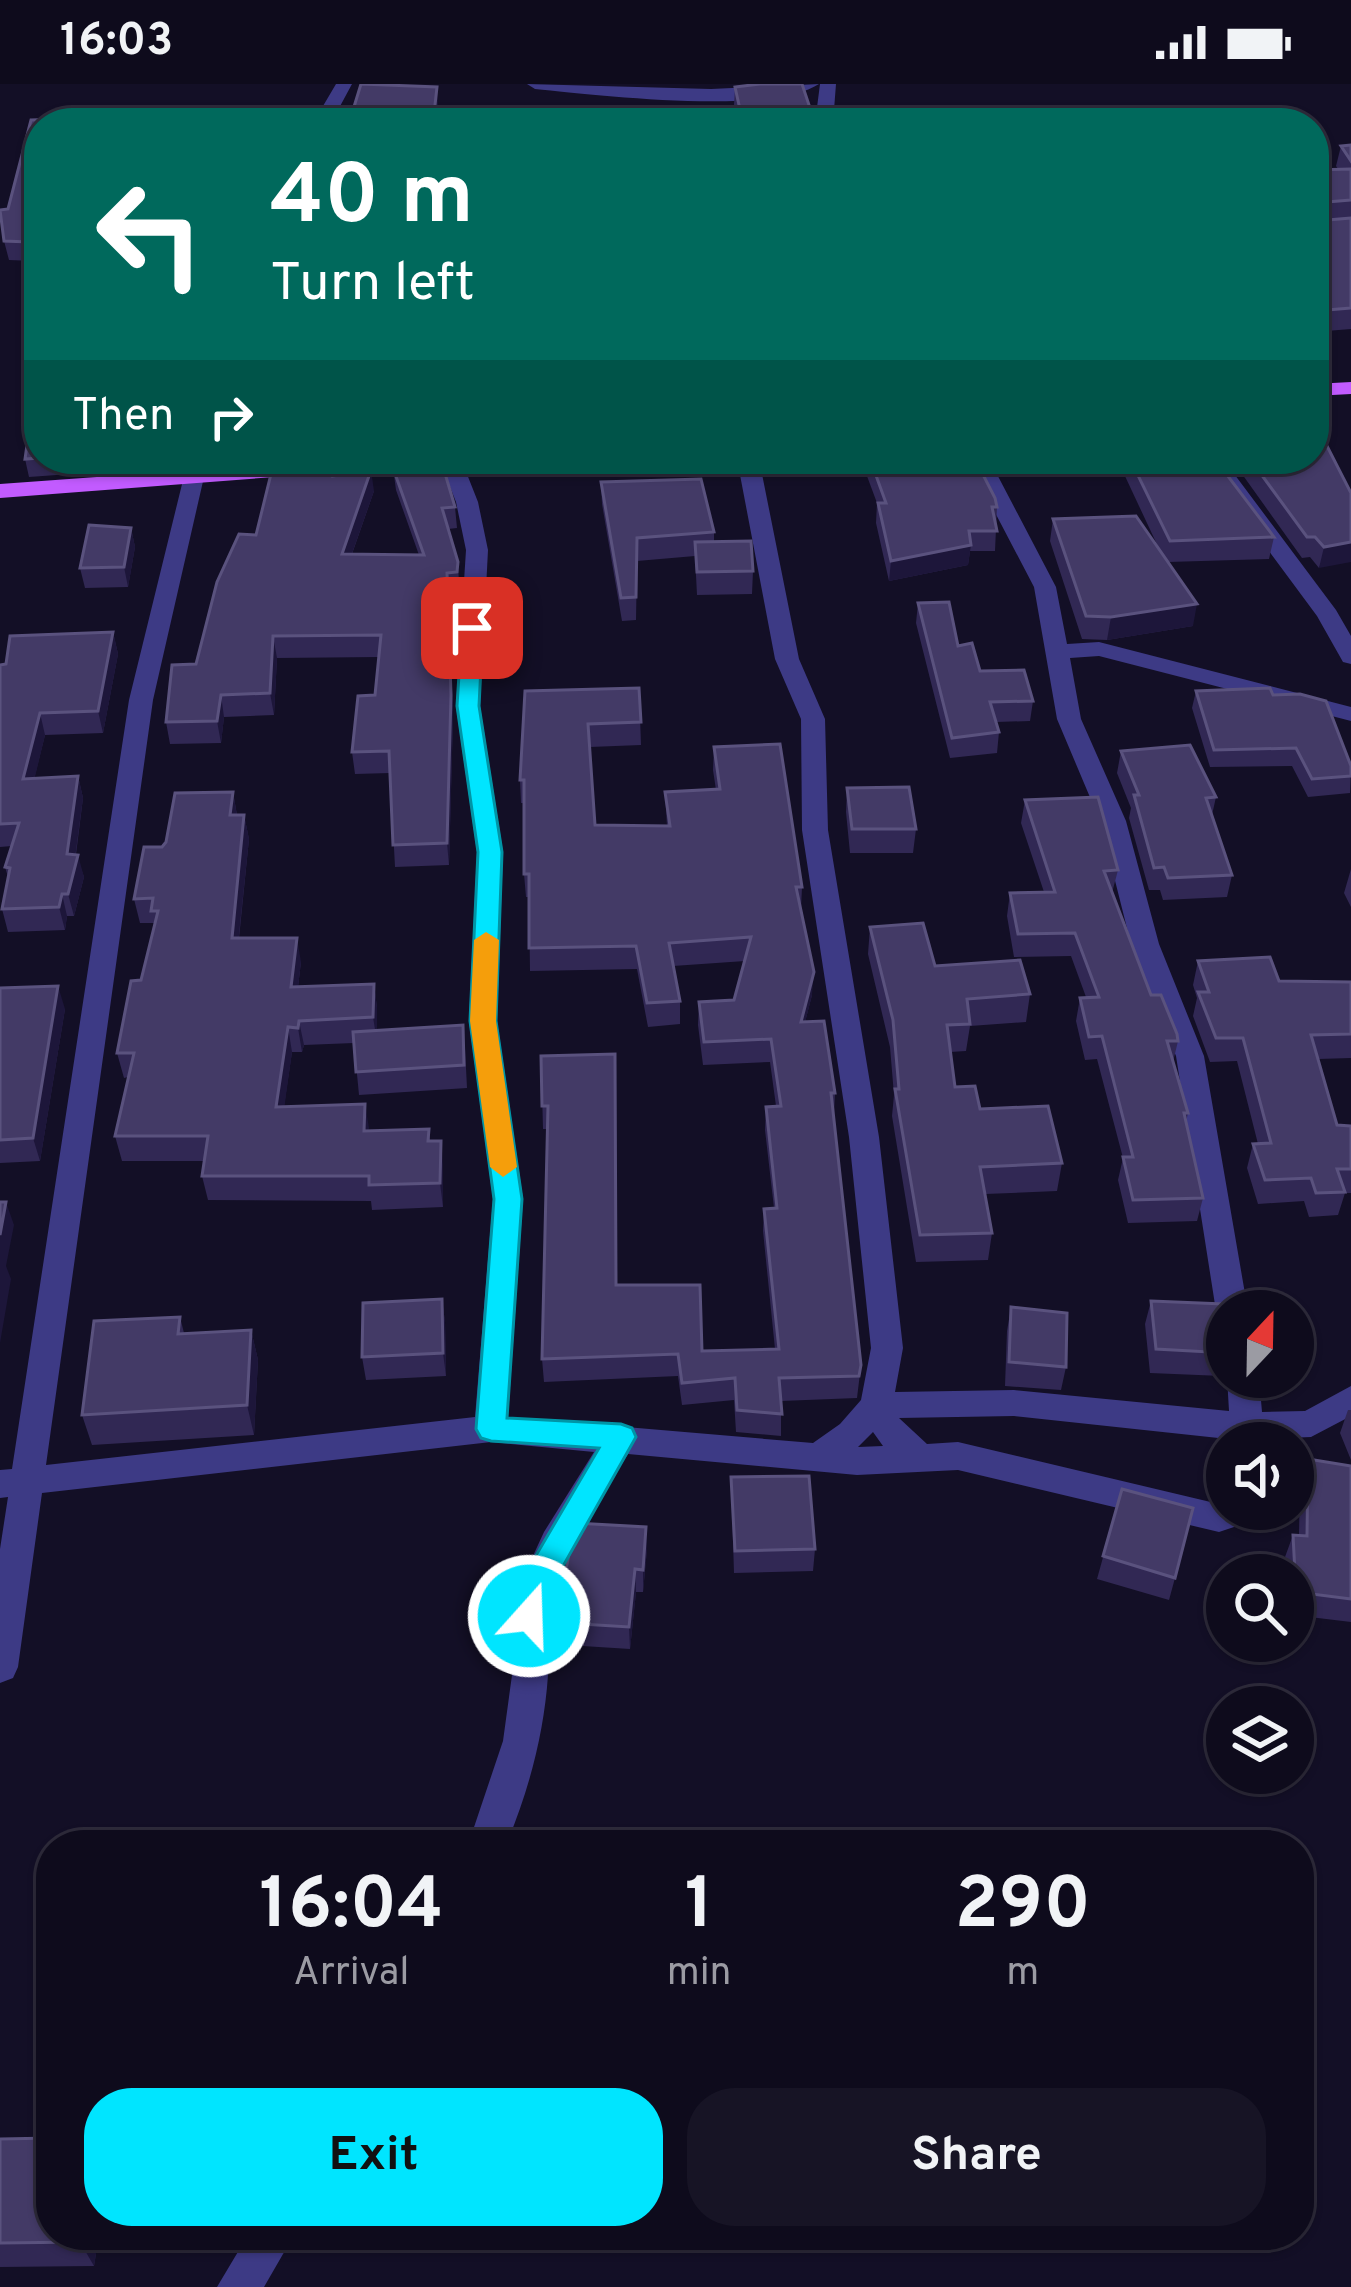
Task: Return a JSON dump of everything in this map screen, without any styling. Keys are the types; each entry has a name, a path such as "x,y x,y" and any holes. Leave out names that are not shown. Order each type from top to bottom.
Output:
{"main road":[{"path":"0,490 220,474"}],"street":[{"path":"537,84 636,92 811,84"},
{"path":"456,474 477,550 468,706 490,852 483,1021 508,1199 491,1429"},
{"path":"751,474 788,659 813,719 815,830 827,927 880,1257 886,1348 876,1406 852,1434 820,1456"},
{"path":"986,474 1045,587 1069,719 1113,821 1145,944 1190,1056 1229,1290"},
{"path":"1224,474 1340,616 1351,656"},
{"path":"0,1667 13,1484 141,700 194,477"},
{"path":"1060,652 1099,650 1351,714"},
{"path":"1314,1422 1351,1399"},
{"path":"876,1406 1014,1403 1206,1429"},
{"path":"876,1406 890,1433 917,1455"},
{"path":"13,1484 491,1429 857,1460 917,1455 1000,1462 1206,1515"},
{"path":"494,1830 511,1793 525,1722 531,1670 529,1616 539,1579 621,1437"},
{"path":"239,2287 263,2250"}],"building":[{"path":"361,84 437,87 435,108 354,108"},
{"path":"802,84 810,108 740,108 735,87"},
{"path":"24,147 24,242 4,241 0,210 8,209"},
{"path":"1351,169 1351,200 1329,202 1329,170"},
{"path":"1351,218 1351,308 1329,310 1329,220"},
{"path":"1329,450 1351,493 1351,542 1324,547 1315,537 1307,537 1261,474 1329,474"},
{"path":"271,474 370,474 342,554 424,555 395,474 445,474 455,507 442,508 458,562 457,572 447,573 451,695 447,843 393,845 389,751 352,752 358,696 375,695 381,635 273,636 270,693 221,695 217,721 166,722 172,665 196,664 217,582 239,534 256,535"},
{"path":"875,474 983,474 995,498 997,531 969,531 971,545 891,561 878,503 886,503"},
{"path":"1137,474 1226,474 1274,537 1170,541"},
{"path":"701,479 714,532 637,538 636,597 621,598 601,482"},
{"path":"1136,516 1197,604 1111,617 1086,616 1053,519"},
{"path":"89,525 131,528 124,567 80,568"},
{"path":"751,541 753,571 697,572 695,542"},
{"path":"949,602 958,646 972,643 980,671 1024,670 1033,701 990,702 999,732 952,738 918,603"},
{"path":"113,632 98,711 40,713 23,779 78,776 67,854 78,855 68,894 62,894 59,907 2,909 10,868 5,867 19,823 0,824 0,665 6,664 10,636"},
{"path":"639,688 641,722 588,724 595,825 670,826 665,792 720,789 714,747 780,744 802,887 796,887 814,972 801,1022 824,1021 861,1365 859,1376 779,1378 782,1414 737,1410 735,1378 682,1383 678,1354 542,1359 548,1106 542,1106 541,1056 615,1054 616,1285 700,1285 702,1351 779,1349 764,1209 777,1208 766,1107 781,1106 771,1039 704,1042 699,1002 734,1000 751,937 669,943 680,1001 647,1003 636,946 529,948 524,780 520,780 525,691"},
{"path":"1270,688 1273,695 1300,694 1326,701 1351,776 1312,779 1296,748 1214,750 1196,691"},
{"path":"1190,745 1216,797 1206,798 1232,875 1168,878 1164,867 1154,868 1134,795 1139,795 1121,751"},
{"path":"909,787 916,829 852,829 847,788"},
{"path":"233,792 230,815 244,815 232,938 297,938 291,987 374,984 373,1017 299,1021 298,1028 288,1027 276,1107 365,1104 364,1131 429,1129 428,1141 441,1141 440,1183 369,1185 369,1176 202,1176 208,1136 115,1136 134,1053 117,1053 131,981 141,980 158,911 151,911 153,898 134,899 144,847 162,847 166,842 175,793"},
{"path":"1098,797 1118,870 1104,871 1151,995 1161,995 1177,1034 1178,1041 1167,1041 1188,1113 1184,1113 1203,1198 1133,1200 1123,1157 1133,1157 1102,1036 1089,1037 1080,998 1099,997 1075,933 1018,934 1010,893 1055,892 1025,800"},
{"path":"923,923 935,966 1020,960 1030,994 967,999 970,1024 947,1025 955,1087 975,1086 980,1109 1048,1106 1062,1163 980,1167 992,1233 920,1235 895,1089 899,1089 893,1020 870,927"},
{"path":"1270,957 1279,981 1351,982 1351,1034 1311,1035 1337,1125 1351,1126 1351,1169 1337,1169 1345,1192 1316,1193 1311,1178 1265,1180 1253,1144 1271,1143 1243,1038 1216,1038 1198,992 1209,992 1198,961"},
{"path":"58,986 33,1138 0,1140 0,988"},
{"path":"463,1025 464,1065 356,1072 353,1032"},
{"path":"0,1202 6,1202 0,1235"},
{"path":"442,1299 443,1353 362,1357 363,1303"},
{"path":"1151,1301 1206,1303 1206,1352 1156,1349"},
{"path":"1011,1307 1067,1313 1066,1367 1009,1362"},
{"path":"180,1317 178,1334 251,1330 247,1405 82,1415 94,1321"},
{"path":"1314,1460 1351,1466 1351,1599 1314,1594 1314,1554 1294,1554 1293,1535 1307,1536 1307,1530 1314,1530"},
{"path":"809,1476 815,1549 735,1551 731,1477"},
{"path":"1122,1489 1193,1508 1175,1578 1103,1556"},
{"path":"575,1523 646,1527 643,1570 635,1569 629,1627 549,1622 552,1579 554,1574 565,1575"},
{"path":"36,2138 36,2243 0,2243 0,2139"}],"slow traffic":[{"path":"486,940 483,1021 503,1167"}],"route":[{"path":"472,628 468,706 490,852 483,1021 508,1199 491,1429 544,1436 621,1437 539,1579 529,1616"}]}
